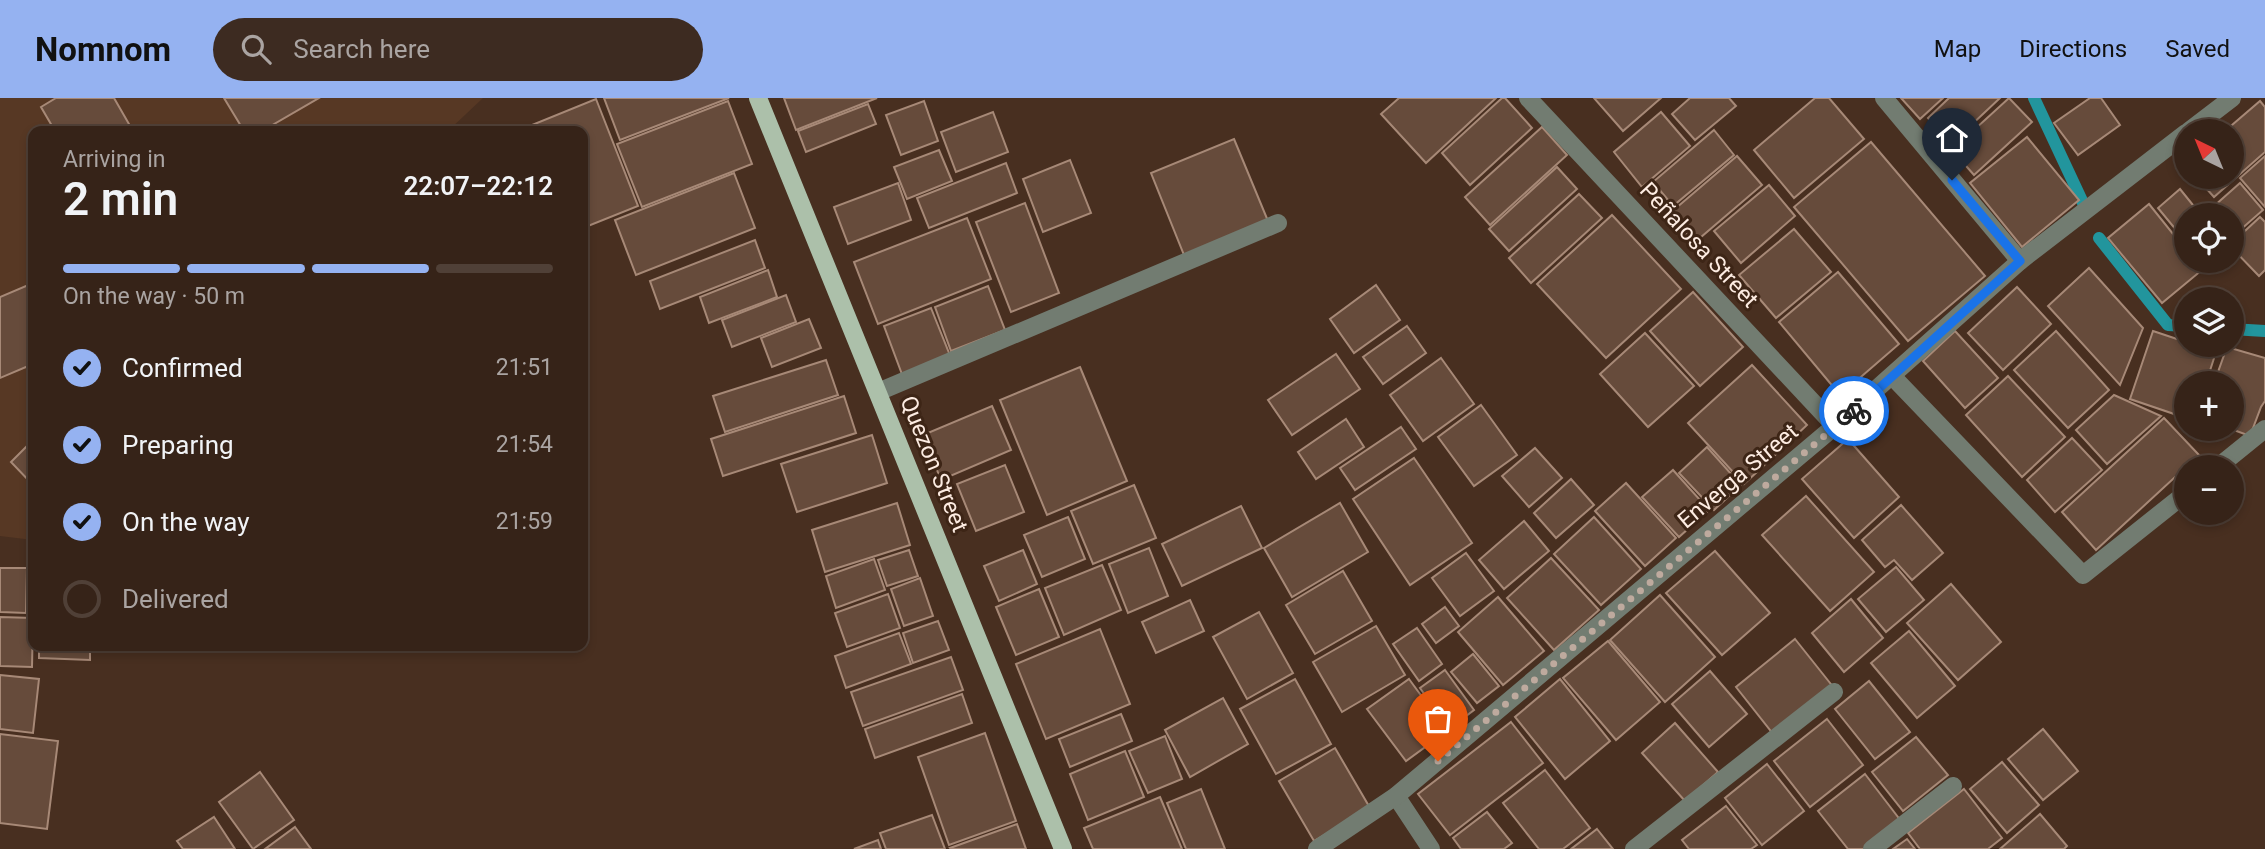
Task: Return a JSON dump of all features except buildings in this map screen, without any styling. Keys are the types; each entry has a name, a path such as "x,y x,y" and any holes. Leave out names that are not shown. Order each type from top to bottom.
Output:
{"main road":[{"name":"Quezon Street","path":"758,98 1063,849"}],"street":[{"name":"Peñalosa Street","path":"1528,98 1835,426"},
{"path":"1884,98 2020,261"},
{"name":"Enverga Street","path":"2204,119 2232,98"},
{"name":"Enverga Street","path":"1317,849 1396,796 1893,377 2020,261 2174,142"},
{"path":"878,392 1278,223"},
{"path":"1893,377 2083,575 2174,503"},
{"path":"2233,455 2265,429"},
{"path":"1634,849 1834,692"},
{"path":"1872,849 1953,786"},
{"path":"1396,796 1431,849"}],"shaded area":[{"path":"0,98 483,98 453,126 28,126 28,539 0,536"}],"waterway":[{"path":"2034,98 2084,205"},
{"path":"2099,238 2168,325 2174,325"},
{"path":"2244,330 2265,331"}],"way so far":[{"path":"1438,761 1854,411"}],"route":[{"path":"1854,411 2020,261 1952,180"}]}
